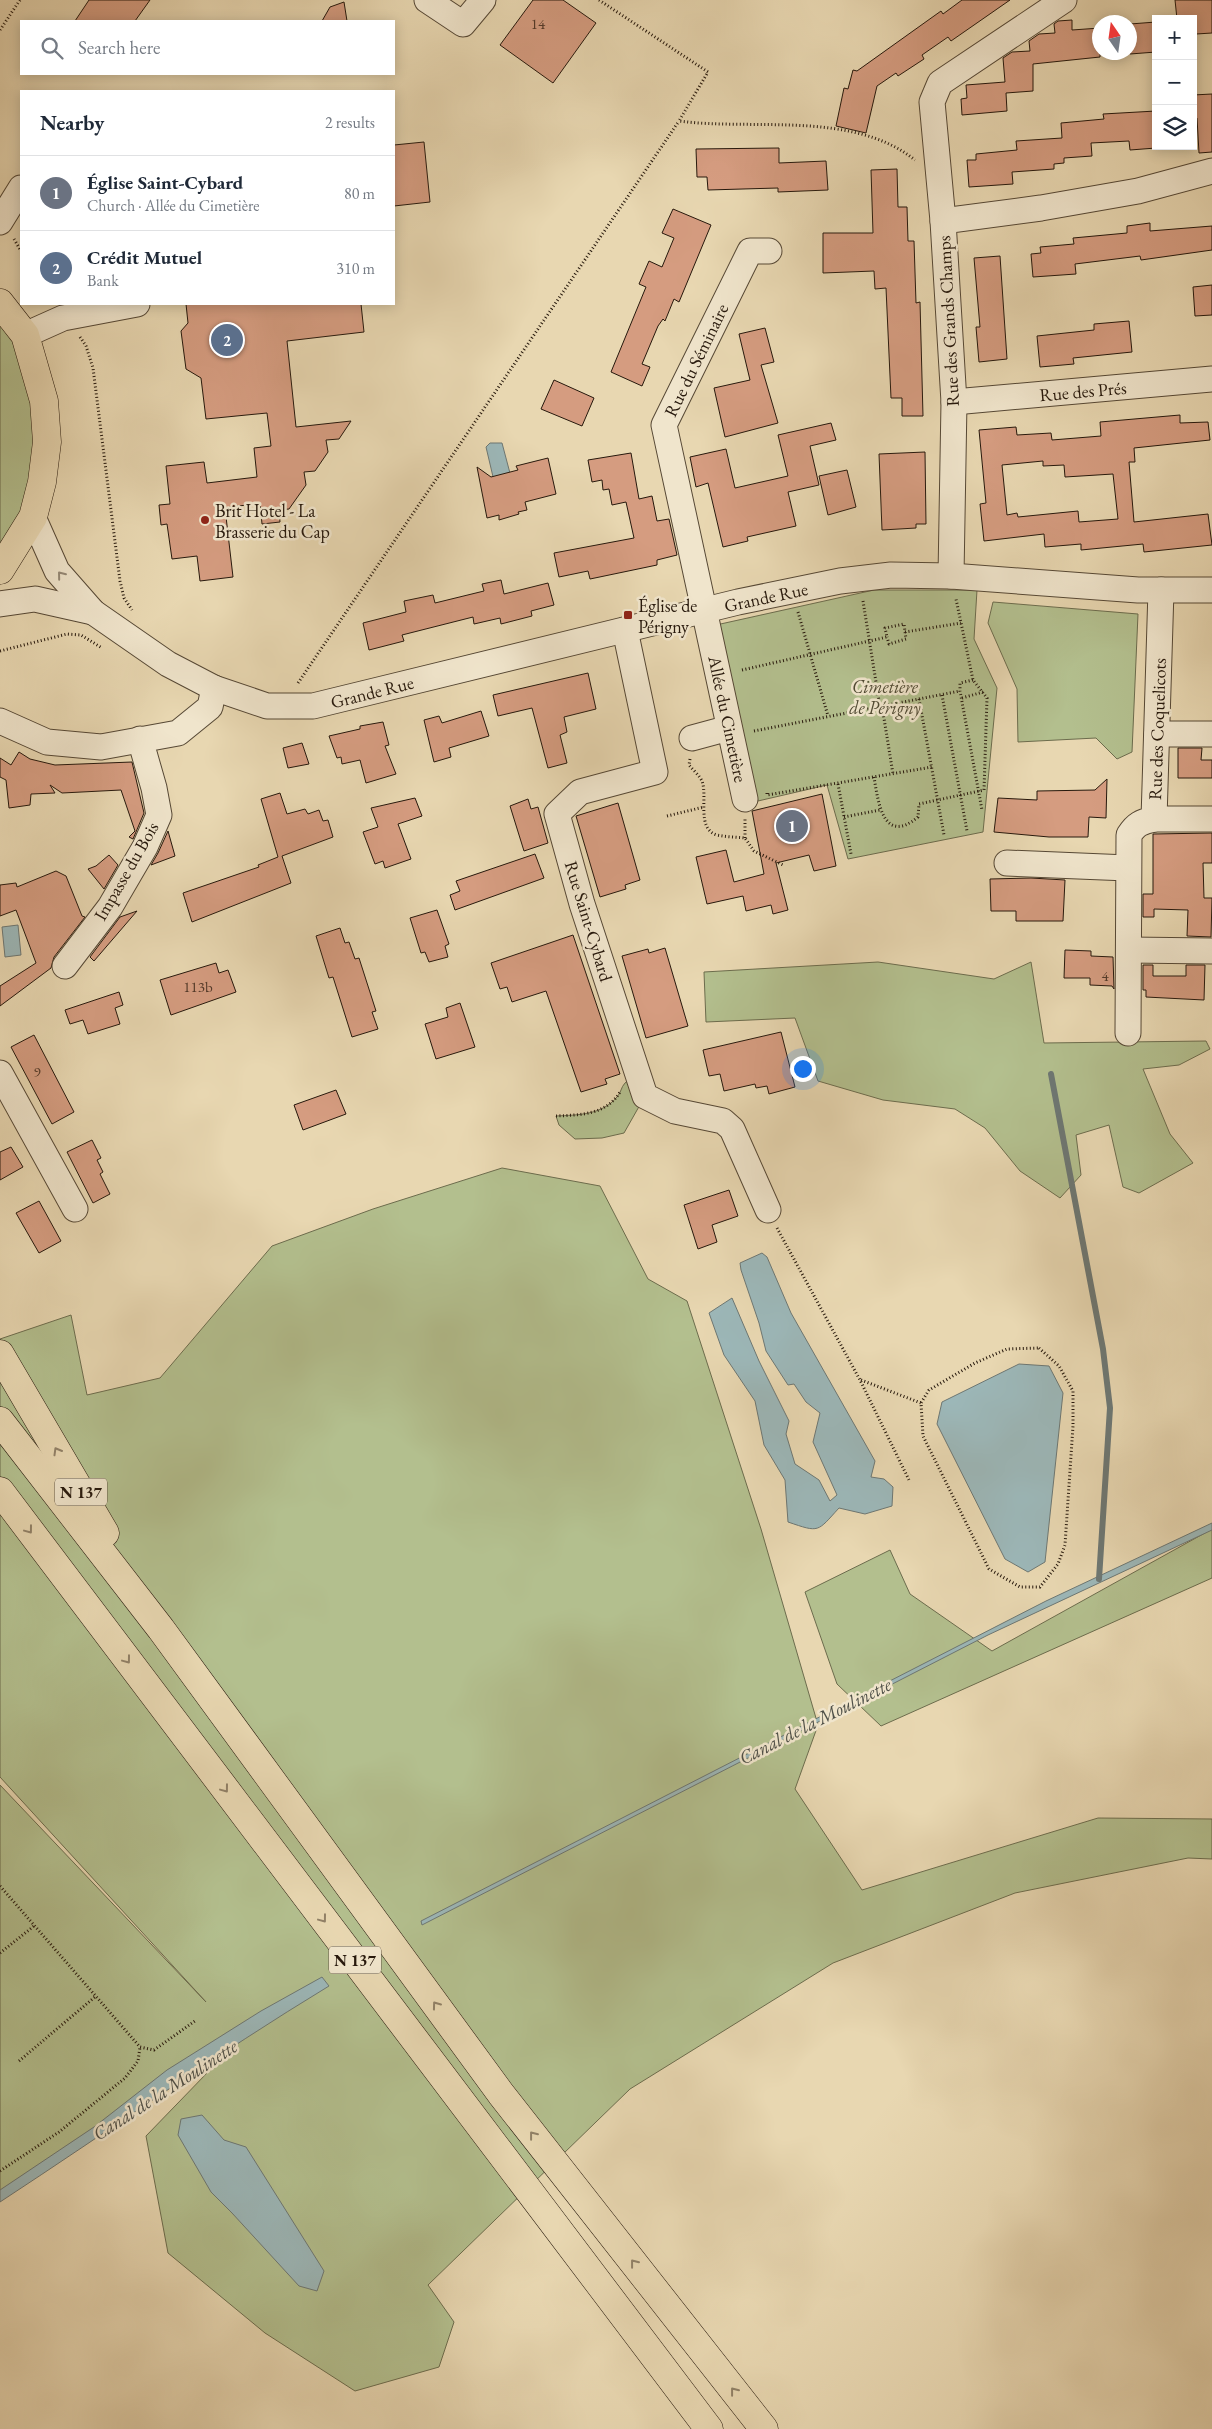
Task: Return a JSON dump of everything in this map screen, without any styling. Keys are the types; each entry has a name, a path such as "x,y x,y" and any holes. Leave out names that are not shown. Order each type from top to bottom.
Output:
{"main road":[{"path":"0,303 25,335 44,401 47,442 42,482 33,517 0,570"},
{"name":"N 137","path":"0,1354 161,1629"},
{"name":"N 137","path":"0,1421 161,1629 500,2094 764,2429"},
{"name":"N 137","path":"0,1491 709,2429"}],"street":[{"path":"427,0 463,24 483,0"},
{"path":"943,221 932,102 940,83 1064,0"},
{"name":"Rue des Grands Champs","path":"953,588 954,402 943,221 1041,208 1138,191 1212,171"},
{"path":"0,222 20,190"},
{"name":"Rue du Séminaire","path":"705,610 664,425 750,251 769,251"},
{"path":"25,335 63,318 132,305"},
{"name":"Rue des Prés","path":"954,402 1212,379"},
{"name":"Grande Rue","path":"33,517 57,571 93,612 168,664 214,688 266,706 313,706 705,610 840,581 892,575 953,588 1212,590"},
{"name":"Rue des Coquelicots","path":"1128,1033 1129,836 1134,826 1154,819 1161,590"},
{"name":"Grande Rue","path":"0,604 35,599 93,612"},
{"name":"Allée du Cimetière","path":"705,610 741,725 745,799"},
{"name":"Rue Saint-Cybard","path":"625,630 655,772 580,792 557,814 582,904 645,1096 675,1111 723,1121 732,1129 768,1210"},
{"path":"0,720 47,742 100,747 178,733 210,707 214,688"},
{"path":"692,738 741,725"},
{"path":"1157,734 1212,734"},
{"name":"Impasse du Bois","path":"65,966 110,907 145,847 159,814 154,788 140,740"},
{"path":"1154,819 1212,819"},
{"path":"1007,863 1128,868"},
{"path":"1129,950 1212,951"},
{"path":"0,1073 75,1209"}],"path":[{"path":"0,30 20,0"},
{"path":"289,707 291,693 679,121 708,72 599,0"},
{"path":"679,121 704,124 788,124 867,135 907,154 939,179"},
{"path":"63,318 75,330 86,346 93,368 120,581 124,598 135,616"},
{"path":"874,777 880,810 885,820 895,826 902,826 918,817 919,804 984,790 987,698 973,680 953,588"},
{"path":"862,599 893,774"},
{"path":"797,611 828,716"},
{"path":"905,632 961,623"},
{"path":"904,624 906,639 889,644 887,637 885,628 904,624"},
{"path":"0,651 68,634 81,635 110,653"},
{"path":"742,670 887,637"},
{"path":"740,662 743,678"},
{"path":"973,680 960,683 960,691 982,810"},
{"path":"741,725 754,731 960,691"},
{"path":"962,698 983,692"},
{"path":"942,695 967,831"},
{"path":"919,699 939,799 944,835"},
{"path":"754,731 756,740"},
{"path":"692,738 689,765 702,780 705,794 703,814 708,829 715,834 745,838 754,851 783,865"},
{"path":"765,786 767,795 932,767"},
{"path":"838,784 850,854"},
{"path":"667,816 704,807"},
{"path":"844,817 880,810"},
{"path":"556,1116 584,1114 600,1110 612,1103 625,1083 638,1075"},
{"path":"768,1210 860,1380 909,1480"},
{"path":"1039,1348 1059,1366 1073,1391 1073,1426 1065,1545 1058,1564 1040,1587 1020,1587 989,1569 923,1436 921,1403 929,1390 975,1363 1007,1349 1039,1348"},
{"path":"860,1380 921,1403"},
{"path":"0,1886 140,2047 154,2050 195,2021"},
{"path":"0,1954 34,1926"},
{"path":"19,2061 96,1996"},
{"path":"0,2171 59,2132 126,2078 138,2061 140,2047"}],"green space":[{"path":"0,304 46,441 0,570"},
{"name":"Cimetière de Périgny","path":"874,590 977,590 974,639 997,688 983,832 848,859 827,785 758,801 716,625"},
{"path":"993,602 1138,614 1132,752 1117,759 1096,738 1018,742 1017,689 988,623"},
{"path":"878,962 994,979 1031,962 1044,1043 1206,1041 1210,1049 1179,1065 1143,1069 1170,1134 1193,1163 1139,1193 1123,1187 1109,1125 1076,1135 1081,1175 1060,1198 1020,1171 985,1128 955,1109 883,1100 818,1081 795,1018 706,1022 704,972"},
{"path":"638,1075 645,1096 624,1133 602,1138 575,1139 559,1125 556,1116 589,1113 611,1103 625,1083"},
{"path":"502,1168 600,1186 648,1279 687,1301 761,1529 818,1725 795,1789 862,1890 1098,1818 1212,1819 1212,1859 1188,1858 1015,1893 833,1963 630,2089 428,2285 454,2322 439,2367 355,2391 265,2333 168,2253 146,2136 238,2041 0,2200 0,1785 206,2002 0,1777 0,1339 71,1315 87,1395 160,1378 272,1246 373,1209"},
{"path":"1212,1529 1212,1578 881,1726 837,1684 805,1592 890,1550 910,1594 992,1651"}],"water":[{"path":"490,443 502,443 511,477 494,481 486,447"},
{"path":"18,925 21,955 5,957 2,927"},
{"path":"762,1253 767,1257 791,1313 875,1461 871,1477 884,1479 893,1487 892,1506 865,1514 839,1508 822,1526 812,1529 788,1522 785,1480 764,1445 755,1401 724,1355 709,1313 732,1298 759,1361 789,1421 786,1434 795,1464 819,1480 830,1501 837,1495 813,1442 820,1413 806,1402 794,1384 788,1385 766,1351 759,1323 741,1270 740,1263"},
{"path":"1019,1364 1049,1366 1063,1393 1045,1562 1028,1572 1005,1559 937,1424 942,1402"},
{"name":"Canal de la Moulinette","path":"1212,1523 1212,1530 988,1635 422,1925 421,1921 1046,1601"},
{"name":"Canal de la Moulinette","path":"322,1977 329,1986 205,2065 0,2202 0,2190 94,2127 167,2070 261,2011"},
{"path":"202,2115 224,2140 246,2147 324,2271 317,2291 299,2286 211,2192 178,2135 181,2119"}],"building":[{"path":"89,0 150,0 136,20 76,20"},
{"path":"533,0 563,0 596,23 553,83 500,45"},
{"path":"962,0 1010,0 951,41 948,37 922,55 924,59 898,76 896,73 877,86 866,133 836,126 844,88 848,89 853,70 857,71 941,11 943,14"},
{"path":"1175,0 1212,0 1212,33 1197,34 1197,15 1177,15"},
{"path":"344,2 347,20 323,20 330,7"},
{"path":"1072,20 1072,30 1092,29 1092,58 1033,64 1033,91 1006,93 1007,111 962,115 961,99 967,98 966,85 1005,82 1003,58 1012,52 1030,51 1029,41 1039,34 1055,33 1054,24 1058,21"},
{"path":"1152,22 1152,52 1137,53 1137,23"},
{"path":"1212,94 1212,152 1199,153 1197,95"},
{"path":"1152,111 1152,148 1130,150 1129,141 1091,143 1092,156 1064,158 1064,163 1054,164 1054,169 1012,172 1013,184 969,187 967,160 976,160 976,154 1017,150 1016,141 1062,138 1061,123 1104,119 1103,114"},
{"path":"424,142 430,202 395,206 395,145"},
{"path":"779,148 779,163 826,161 828,190 778,192 778,188 708,190 707,177 697,177 696,149"},
{"path":"897,169 898,207 907,207 908,241 914,241 916,303 920,302 923,416 902,416 902,398 891,398 886,288 875,289 874,271 823,273 823,233 873,233 871,170"},
{"path":"673,209 711,225 679,302 674,299 665,321 663,319 658,326 642,364 650,367 642,386 611,372 646,287 639,284 649,261 662,267 674,238 662,233"},
{"path":"1150,223 1150,231 1212,226 1212,250 1141,260 1140,256 1075,264 1076,274 1033,277 1031,254 1041,253 1040,247 1074,244 1073,238 1127,233 1127,226"},
{"path":"1000,256 1007,359 979,362 976,327 980,327 974,258"},
{"path":"1212,285 1212,315 1195,316 1193,287"},
{"path":"186,305 361,305 364,332 287,341 296,427 351,421 339,439 326,440 328,452 315,471 304,472 306,485 289,509 279,510 280,522 262,524 260,503 225,508 233,577 200,581 197,556 172,559 167,524 161,525 159,505 170,504 166,466 204,462 207,483 257,477 254,448 271,446 267,413 206,419 201,378 186,369 181,331 188,323"},
{"path":"1129,321 1132,352 1073,358 1074,364 1040,367 1037,336 1094,330 1094,324"},
{"path":"765,328 774,362 761,365 778,423 725,437 714,388 750,380 739,334"},
{"path":"554,380 594,398 582,426 541,409"},
{"path":"1180,415 1180,423 1208,422 1210,440 1134,448 1135,462 1129,462 1134,522 1208,514 1212,545 1144,552 1143,544 1081,550 1081,544 1045,547 1044,534 984,541 980,504 986,503 979,430 1016,427 1017,435 1051,433 1052,440 1101,436 1100,422","holes":["1043,461 1043,466 1064,465 1065,477 1113,474 1118,519 1079,522 1078,511 1018,517 1017,513 1007,515 1002,465"]},
{"path":"831,423 836,440 810,446 819,485 788,492 796,526 747,537 748,541 723,547 708,483 696,487 690,457 726,449 735,488 788,476 778,435"},
{"path":"925,452 926,524 916,524 916,528 882,530 879,454"},
{"path":"631,453 639,499 652,496 657,521 669,519 677,555 657,560 657,565 590,579 588,571 559,577 554,553 634,538 626,502 612,505 609,489 603,490 602,480 592,482 588,460"},
{"path":"548,458 556,494 525,502 527,510 518,512 519,514 499,520 499,515 487,518 477,467 491,477 518,470 516,466"},
{"path":"847,470 856,507 828,515 819,476"},
{"path":"501,580 504,594 548,583 554,605 531,611 532,616 501,624 500,618 474,624 473,617 402,635 404,641 369,650 363,623 406,612 404,601 433,595 435,603 484,591 482,584"},
{"path":"588,673 596,709 564,717 567,732 560,735 567,763 548,768 532,708 498,716 493,695"},
{"path":"481,711 489,736 449,748 451,757 434,762 424,720 439,716 442,723"},
{"path":"383,722 389,745 385,746 396,774 366,783 360,760 342,764 341,757 337,758 329,736 360,729 360,726"},
{"path":"302,743 309,764 288,768 283,748"},
{"path":"1178,748 1202,748 1201,760 1212,760 1212,778 1178,778"},
{"path":"19,752 30,759 55,765 132,762 144,813 133,839 129,837 135,831 121,790 62,793 50,785 55,793 31,794 30,805 9,808 6,780 0,777 0,758 11,765"},
{"path":"1107,779 1106,818 1089,817 1088,837 1049,837 994,832 998,798 1037,800 1037,791 1095,790"},
{"path":"280,793 287,814 305,809 308,814 319,810 323,821 328,820 333,837 282,856 291,883 192,922 183,893 259,867 258,865 278,857 261,799"},
{"path":"822,794 836,866 814,871 809,855 776,863 788,910 773,914 771,905 746,911 743,896 707,904 696,857 726,850 734,882 764,874 752,811"},
{"path":"415,798 422,816 398,824 411,859 385,868 383,861 375,864 363,832 378,827 371,808"},
{"path":"528,799 531,809 538,807 548,843 524,851 510,806"},
{"path":"618,803 640,880 625,885 626,889 600,897 576,816"},
{"path":"168,831 175,856 151,865 158,853"},
{"path":"1212,833 1212,863 1203,863 1204,898 1212,898 1211,937 1187,936 1188,910 1154,909 1154,917 1143,917 1143,894 1153,894 1153,834"},
{"path":"535,854 544,878 455,910 450,895 460,891 456,881"},
{"path":"109,855 118,865 104,889 88,869 96,866"},
{"path":"56,871 66,876 82,916 85,917 54,957 51,968 0,1006 0,986 36,963 16,910 0,916 0,885 16,883 17,887"},
{"path":"1031,878 1065,880 1063,921 1016,921 1016,911 991,911 990,879"},
{"path":"437,910 449,944 445,946 448,957 429,962 425,952 421,953 410,918"},
{"path":"137,911 94,961 90,957 120,917"},
{"path":"340,928 345,943 349,942 355,959 359,958 376,1011 372,1012 378,1029 352,1037 333,977 329,978 316,936"},
{"path":"573,935 620,1074 605,1079 607,1084 581,1092 546,991 512,1002 507,987 500,989 491,963"},
{"path":"665,948 688,1026 646,1038 622,956 648,949 649,953"},
{"path":"1065,950 1091,951 1091,956 1113,957 1114,989 1112,986 1090,985 1090,978 1064,978"},
{"path":"216,963 219,973 228,970 236,992 171,1015 160,980"},
{"path":"1143,965 1153,965 1153,976 1186,976 1186,965 1205,965 1204,1000 1146,997 1146,990 1143,990"},
{"path":"119,992 123,1005 115,1008 120,1024 88,1034 83,1020 70,1024 65,1010"},
{"path":"460,1003 475,1047 436,1059 425,1024 448,1017 446,1008"},
{"path":"781,1032 795,1087 769,1094 767,1086 756,1088 755,1084 724,1091 720,1074 709,1076 703,1050"},
{"path":"34,1035 74,1112 52,1124 11,1047"},
{"path":"336,1090 346,1114 303,1130 294,1105"},
{"path":"92,1140 101,1158 97,1160 103,1172 100,1174 110,1194 93,1203 67,1152"},
{"path":"11,1147 23,1167 0,1180 0,1152"},
{"path":"729,1190 738,1216 712,1225 717,1242 698,1249 684,1205"},
{"path":"39,1201 61,1241 39,1253 16,1213"}],"waterway":[{"path":"1051,1074 1103,1349 1110,1408 1099,1579"}],"place":[{"name":"Crédit Mutuel","path":"227,340"},
{"name":"Brit Hotel - La Brasserie du Cap","path":"205,520"},
{"name":"Église de Périgny","path":"628,615"},
{"name":"Église Saint-Cybard","path":"792,826"}]}
